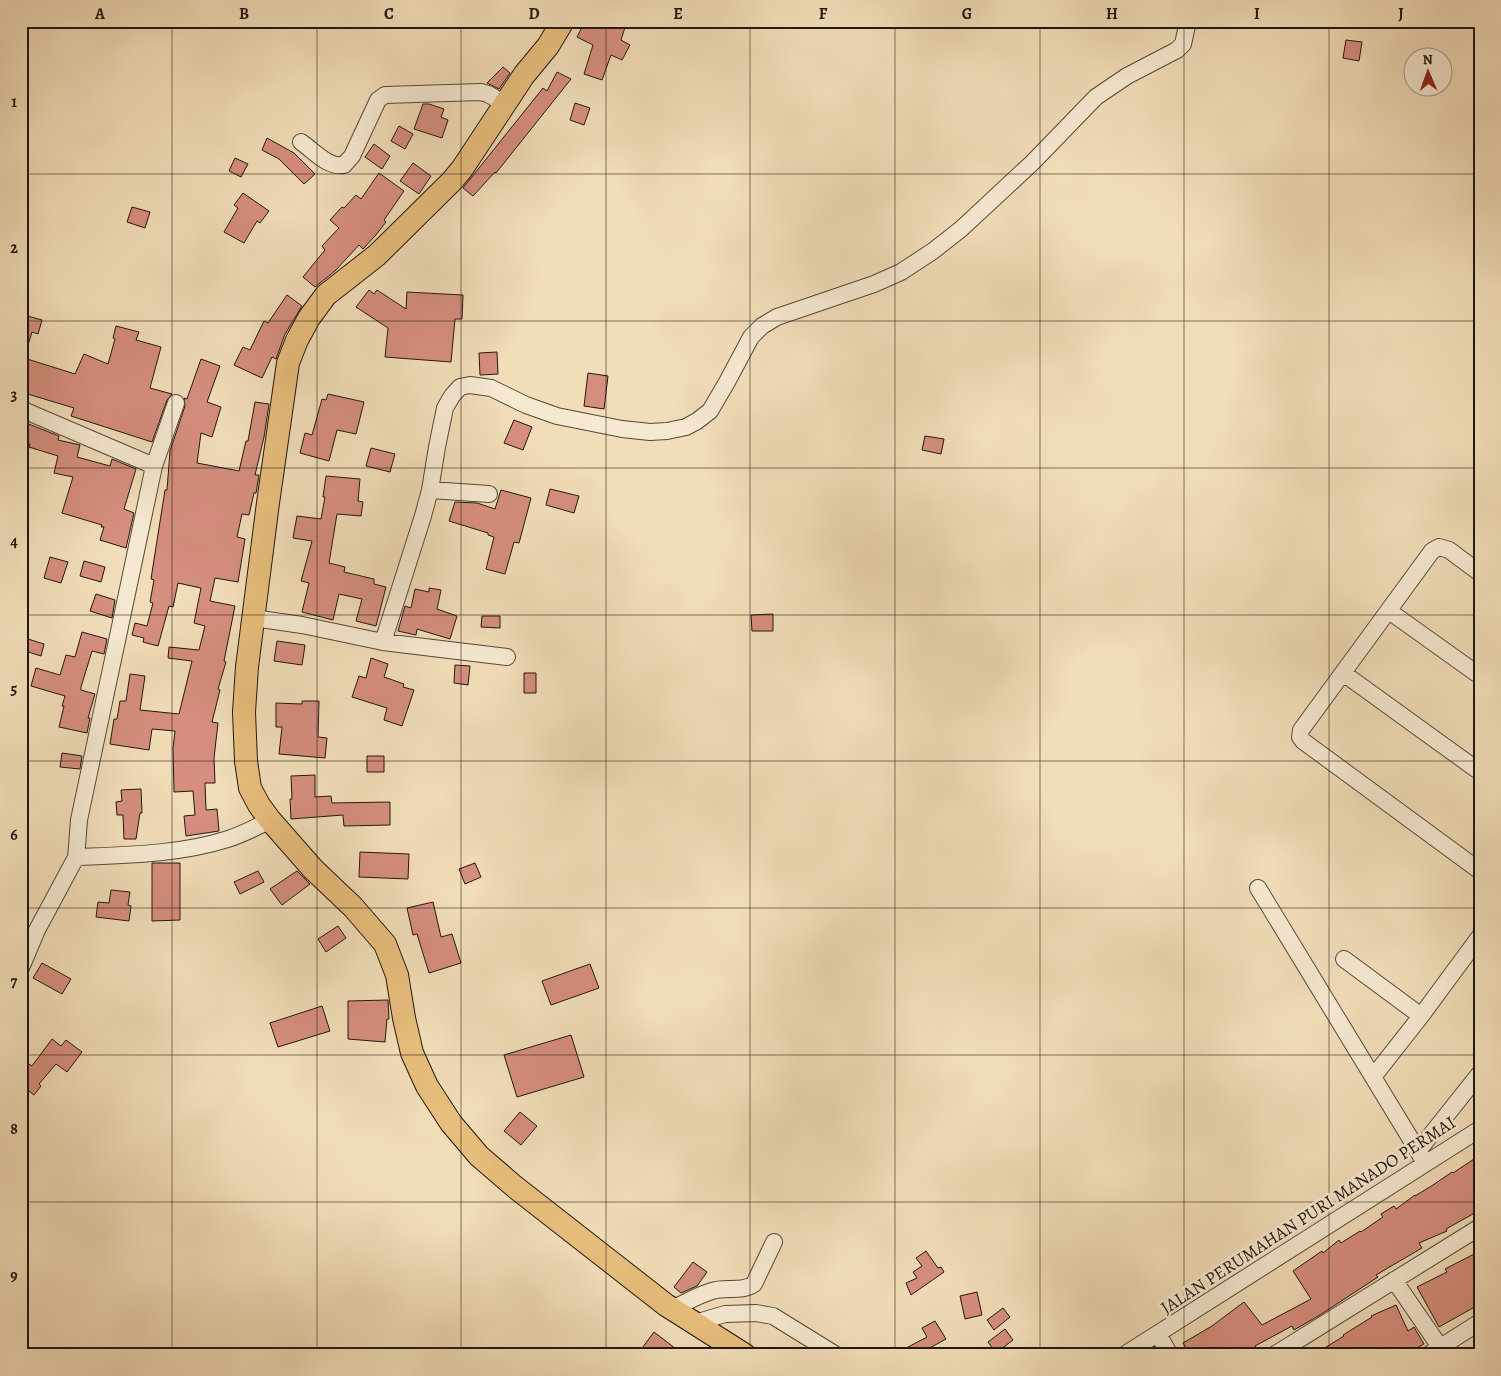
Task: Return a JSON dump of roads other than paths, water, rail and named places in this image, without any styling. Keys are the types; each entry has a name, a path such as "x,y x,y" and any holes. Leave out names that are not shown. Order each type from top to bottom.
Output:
{"highway":[{"path":"563,21 548,46 524,75 462,169 452,181 377,254 326,296 309,318 297,340 288,363 253,618 244,712 246,761 250,788 270,820 313,869 353,907 385,944 398,975 404,1018 412,1053 427,1086 451,1123 479,1156 515,1187 672,1309 745,1355"}],"street":[{"path":"383,642 430,490 445,408 460,386 470,384 492,388 526,405 557,416 622,429 650,432 686,427 710,411 751,337 762,326 778,318 874,284 901,272 933,251 961,229 1032,164 1096,97 1127,76 1177,50 1183,44 1188,21"},
{"path":"302,142 333,165 344,165 350,161 378,100 385,95 481,92 504,104"},
{"path":"21,968 37,930 76,859 79,820 154,466 176,403"},
{"path":"21,409 154,466"},
{"path":"430,490 489,494"},
{"path":"1480,573 1448,550 1439,547 1432,551 1301,730 1300,737 1340,769 1480,871"},
{"path":"1389,611 1480,676"},
{"path":"253,618 383,642 507,657"},
{"path":"1343,673 1480,772"},
{"path":"76,859 80,857 158,852 204,845 227,840 248,832 270,820"},
{"path":"1258,888 1422,1157 1480,1073"},
{"path":"1373,1077 1480,936"},
{"path":"1344,959 1421,1016"},
{"name":"JALAN PERUMAHAN PURI MANADO PERMAI","path":"1124,1355 1422,1157 1480,1129"},
{"path":"1274,1355 1480,1227"},
{"path":"672,1309 713,1290 743,1290 754,1284 774,1242"},
{"path":"1394,1280 1434,1351 1480,1322"},
{"path":"696,1324 725,1314 756,1313 773,1316 836,1355"},
{"name":"JALAN PERUMAHAN PURI MANADO PERMAI","path":"1158,1334 1170,1355"}]}
